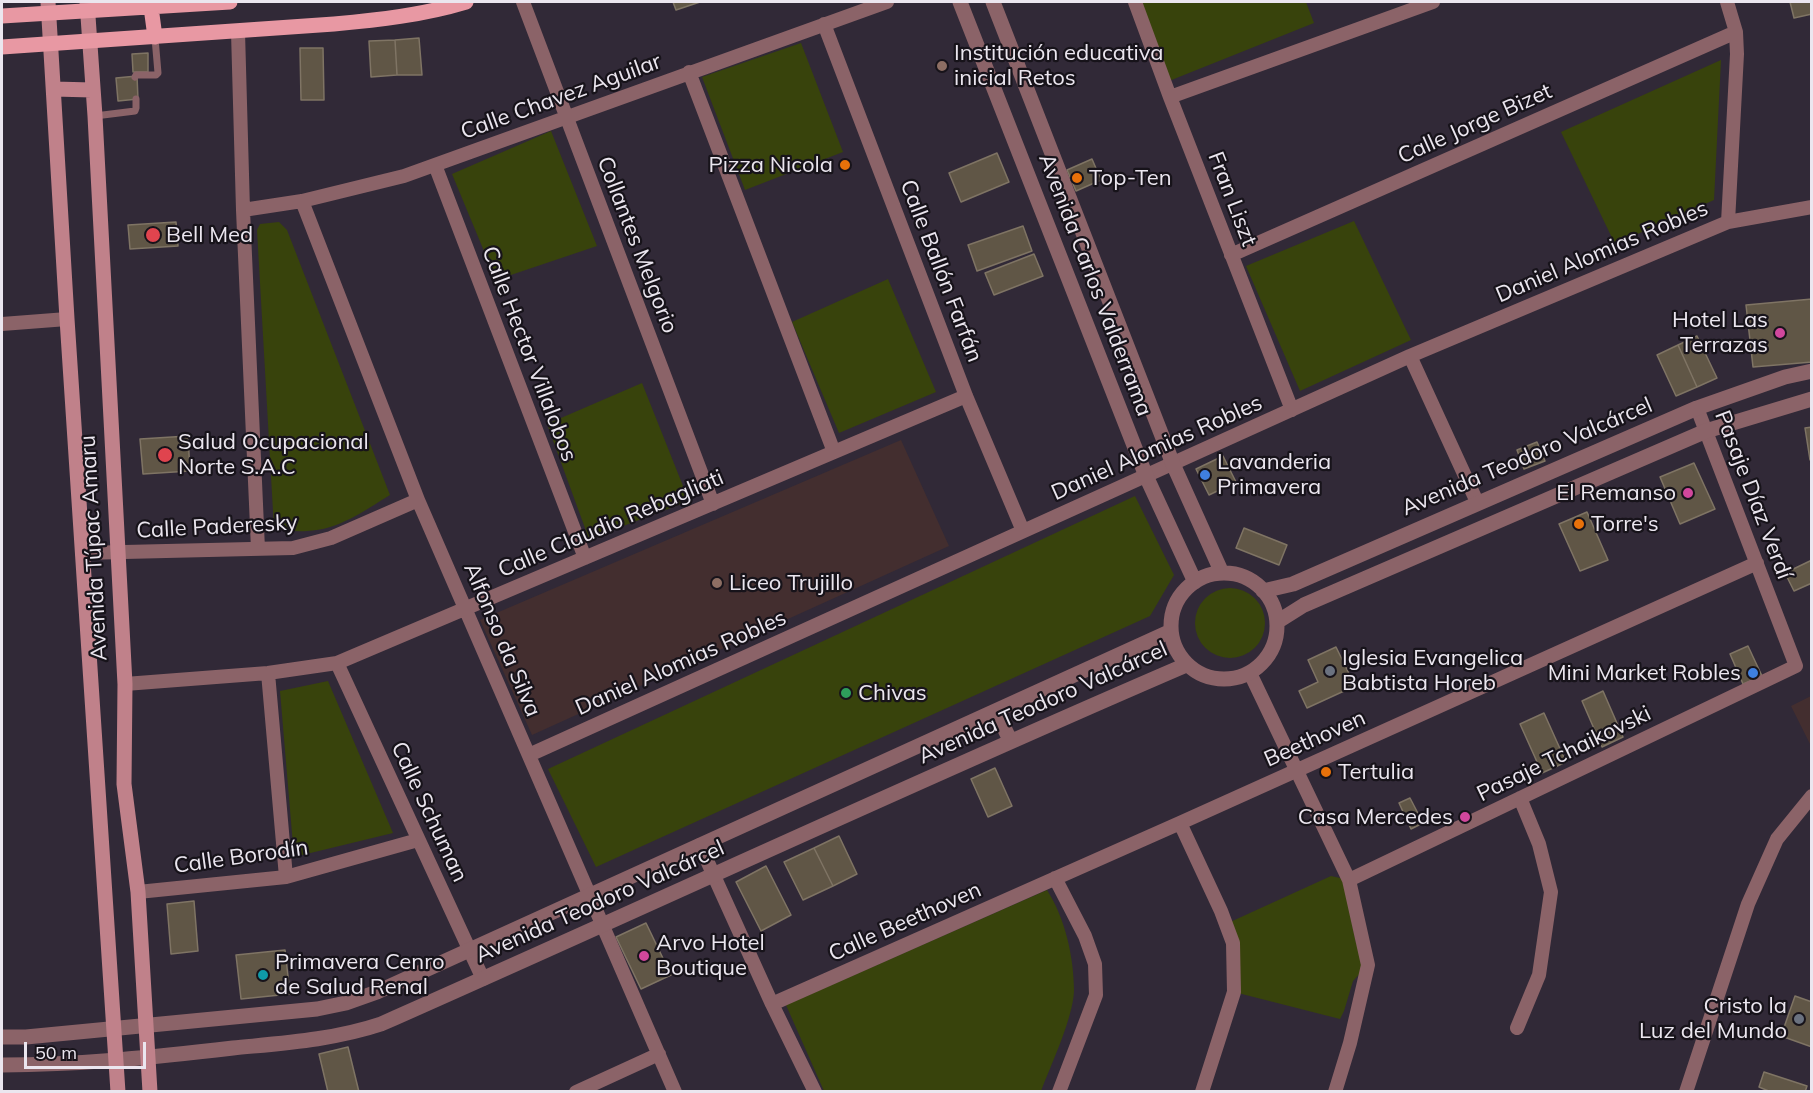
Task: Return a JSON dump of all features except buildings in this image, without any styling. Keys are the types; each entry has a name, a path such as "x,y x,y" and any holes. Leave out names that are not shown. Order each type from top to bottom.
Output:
{"main road":[{"path":"2,15 48,7 151,7 230,2"},
{"path":"2,47 238,32 388,19 466,2"},
{"name":"Avenida Túpac Amaru","path":"87,6 95,116 125,684 124,784 138,892 150,1092"},
{"name":"Avenida Túpac Amaru","path":"48,7 118,1092"},
{"path":"151,7 155,37"},
{"path":"54,89 92,90"}],"street":[{"name":"Collantes Melgorio","path":"523,2 712,504"},
{"name":"Calle Chavez Aguilar","path":"243,210 302,201 404,176 887,2"},
{"name":"Avenida Carlos Valderrama","path":"960,2 1146,476 1195,582"},
{"name":"Avenida Carlos Valderrama","path":"993,2 1173,464 1222,573"},
{"name":"Fran Liszt","path":"1135,2 1292,410"},
{"path":"1170,97 1434,2"},
{"path":"1727,2 1736,32 1737,54 1728,222"},
{"name":"Calle Ballón Farfán","path":"824,24 966,396 1023,531"},
{"path":"238,32 243,210 258,549"},
{"name":"Calle Jorge Bizet","path":"1231,255 1736,32"},
{"path":"689,72 834,452"},
{"name":"Calle Hector Villalobos","path":"435,165 585,558"},
{"name":"Alfonso da Silva","path":"302,201 418,500 675,1092"},
{"name":"Daniel Alomias Robles","path":"529,755 1410,356 1728,222 1812,207"},
{"path":"2,324 67,319"},
{"path":"1410,356 1477,502"},
{"name":"Avenida Teodoro Valcárcel","path":"1263,591 1293,584 1697,408 1785,377 1812,371"},
{"name":"Calle Claudio Rebagliati","path":"125,684 268,673 337,663 966,396"},
{"name":"Avenida Teodoro Valcárcel","path":"1277,622 1304,605 1706,431 1812,399"},
{"name":"Pasaje Díaz Verdí","path":"1697,408 1796,666"},
{"name":"Calle Paderesky","path":"82,553 293,548 331,538 418,500"},
{"name":"Beethoven","path":"1055,878 1757,563"},
{"path":"1222,573 1237,575 1251,581 1263,591 1272,605 1277,622 1276,637 1271,651 1262,663 1250,673 1233,678 1216,679 1186,664 1177,650 1171,631 1176,603 1184,591 1195,582 1222,573"},
{"name":"Avenida Teodoro Valcárcel","path":"2,1037 26,1037 146,1026 317,1009 346,1003 377,992 1171,631"},
{"name":"Calle Schuman","path":"337,663 483,979"},
{"name":"Avenida Teodoro Valcárcel","path":"2,1065 148,1058 323,1038 353,1033 381,1024 603,926 1010,740 1186,664"},
{"name":"Pasaje Tchaikovski","path":"1349,880 1796,666"},
{"path":"268,673 286,877"},
{"path":"1250,673 1349,880 1368,965 1350,1043 1335,1092"},
{"path":"996,711 1010,740"},
{"path":"1686,1092 1748,904 1777,839 1807,809 1812,796"},
{"path":"1517,1028 1539,975 1551,892 1539,844 1520,798"},
{"path":"1179,823 1221,911 1233,943 1234,992 1202,1092"},
{"name":"Calle Borodín","path":"138,892 286,877 418,840"},
{"path":"699,845 771,1004 815,1092"},
{"path":"1055,878 1085,936 1095,964 1096,995 1059,1092"},
{"name":"Calle Beethoven","path":"771,1004 1055,878"},
{"path":"576,1092 659,1054"}],"lane":[{"path":"135,76 158,73 155,37"},
{"path":"95,116 135,111 136,99"}],"shaded area":[{"name":"Liceo Trujillo","path":"901,440 949,546 532,735 480,620"},
{"path":"1811,696 1811,746 1791,706"}],"green space":[{"path":"1139,2 1306,2 1314,23 1169,81"},
{"path":"801,43 843,152 745,190 702,77"},
{"path":"1721,60 1714,200 1615,244 1561,132"},
{"path":"551,131 597,246 496,280 452,174"},
{"path":"1354,221 1411,340 1300,391 1246,266"},
{"path":"279,222 287,230 390,495 350,519 318,530 274,529 257,230 260,224"},
{"path":"888,279 936,392 839,433 792,322"},
{"path":"642,383 689,501 589,539 547,424"},
{"name":"Chivas","path":"1135,496 1174,575 1150,616 596,867 548,769"},
{"path":"1230,588 1243,591 1255,598 1262,610 1265,623 1262,636 1255,648 1243,655 1230,658 1217,655 1205,648 1198,636 1195,623 1198,610 1205,598 1217,591"},
{"path":"328,681 393,833 294,857 280,691"},
{"path":"1331,876 1349,880 1351,919 1356,943 1368,965 1353,981 1340,1019 1234,992 1228,923"},
{"path":"1047,890 1059,913 1067,938 1074,991 1066,1028 1041,1091 824,1091 786,1005"}],"place":[{"name":"Institución educativa inicial Retos","path":"942,66"},
{"name":"Pizza Nicola","path":"845,165"},
{"name":"Top-Ten","path":"1077,178"},
{"name":"Bell Med","path":"153,235"},
{"name":"Hotel Las Terrazas","path":"1780,333"},
{"name":"Salud Ocupacional Norte S.A.C","path":"165,455"},
{"name":"Lavanderia Primavera","path":"1205,475"},
{"name":"El Remanso","path":"1688,493"},
{"name":"Torre's","path":"1579,524"},
{"name":"Liceo Trujillo","path":"717,583"},
{"name":"Iglesia Evangelica Babtista Horeb","path":"1330,671"},
{"name":"Mini Market Robles","path":"1753,673"},
{"name":"Chivas","path":"846,693"},
{"name":"Tertulia","path":"1326,772"},
{"name":"Casa Mercedes","path":"1465,817"},
{"name":"Arvo Hotel Boutique","path":"644,956"},
{"name":"Primavera Cenro de Salud Renal","path":"263,975"},
{"name":"Cristo la Luz del Mundo","path":"1799,1019"}]}
